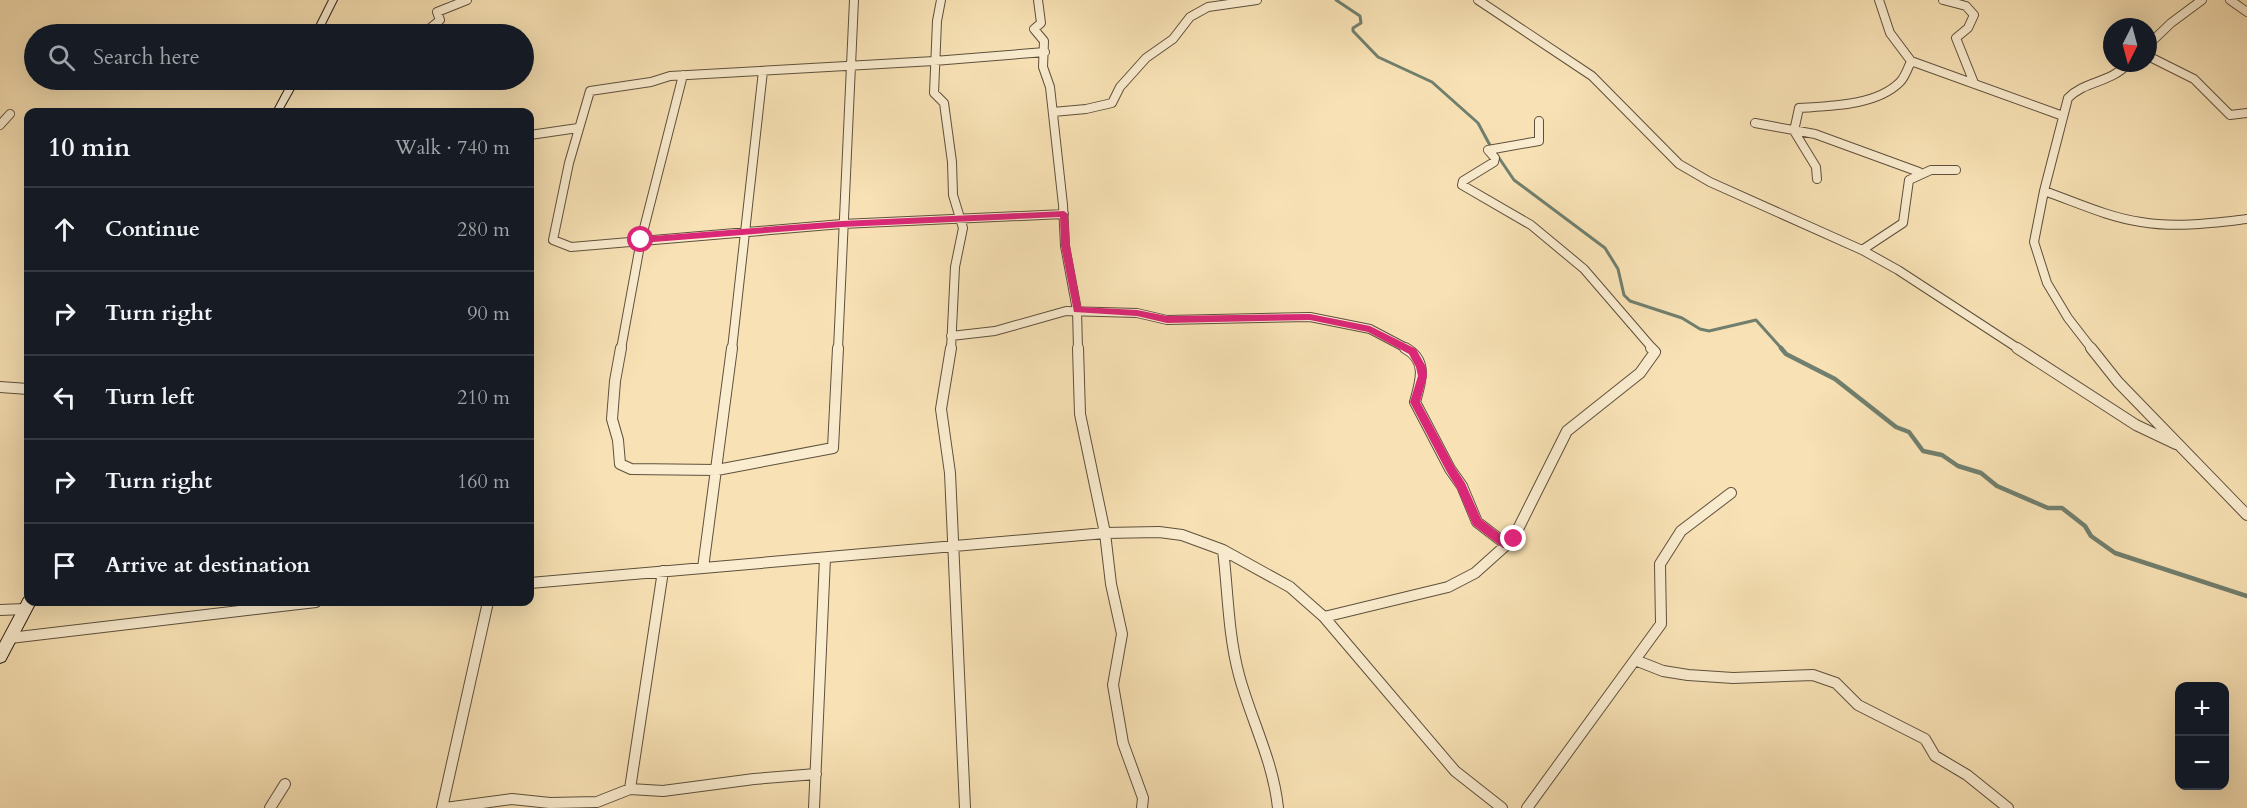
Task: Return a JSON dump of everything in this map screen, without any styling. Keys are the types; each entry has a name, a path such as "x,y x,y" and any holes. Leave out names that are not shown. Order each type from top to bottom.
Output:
{"main road":[{"path":"321,24 333,0"},
{"path":"279,108 289,90"},
{"path":"0,657 26,606"}],"street":[{"path":"435,24 440,20 437,12 467,0"},
{"path":"683,75 641,240 612,405 612,419 618,440 620,464 631,469 717,470 833,448 842,224 853,64 854,0"},
{"path":"941,0 936,21 934,93 945,103 952,162 953,195 963,228 955,267 950,364 941,409 950,473 965,808"},
{"path":"1038,0 1041,23 1034,29 1044,42 1043,67 1050,87 1053,111 1064,214 1065,246 1077,310 1080,414 1105,533 1111,584 1122,634 1113,685 1123,743 1143,798 1142,808"},
{"path":"1053,111 1086,109 1113,103 1120,87 1146,58 1173,39 1190,17 1208,7 1257,0"},
{"path":"1478,0 1592,76 1679,165 1710,182 1862,250 1898,270 2136,424 2176,444"},
{"path":"1879,0 1887,32 1897,48 1911,61 2063,117"},
{"path":"1943,0 1965,6 1974,15 1968,28 1956,38 1974,83"},
{"path":"2157,36 2202,0"},
{"path":"2230,0 2247,12"},
{"path":"1045,52 934,61 670,76 633,85 604,87 591,91 578,128 554,240 571,247 842,224 1064,214"},
{"path":"2157,60 2194,79 2205,89 2219,108 2230,116 2247,112"},
{"path":"1817,179 1816,167 1794,131 1799,108 1852,104 1860,99 1884,93 1901,81 1911,61"},
{"path":"703,568 717,470 763,71"},
{"path":"2119,72 2082,87 2068,96 2063,105 2063,117 2034,242 2047,283 2068,318 2118,382 2247,515"},
{"path":"0,125 10,114"},
{"path":"1324,617 1448,587 1475,573 1514,539 1567,431 1640,373 1655,352 1584,269 1531,225 1462,185 1463,181 1494,162 1492,149 1539,141 1539,121"},
{"path":"1755,123 1825,137 1919,172"},
{"path":"534,134 578,128"},
{"path":"1862,250 1903,223 1909,180 1919,172 1942,168 1956,170"},
{"path":"2044,191 2120,216 2153,224 2215,223 2247,219"},
{"path":"951,336 976,336 999,332 1066,311 1077,310 1137,313 1167,320 1310,317 1370,329 1413,352 1421,367 1422,376 1415,402 1450,469 1462,486 1477,522 1507,545"},
{"path":"0,387 24,389"},
{"path":"1527,808 1661,624 1660,564 1681,531 1731,492"},
{"path":"534,583 1105,533 1159,532 1182,535 1223,550 1290,587 1324,617 1455,771 1502,808"},
{"path":"1223,550 1233,646 1240,676 1260,728 1274,777 1278,808"},
{"path":"814,808 825,558"},
{"path":"630,789 663,572"},
{"path":"0,610 24,606"},
{"path":"10,638 282,606"},
{"path":"487,606 443,808 512,799 550,803 597,802 630,789 663,791 754,779 816,774"},
{"path":"1635,660 1663,671 1688,675 1733,678 1813,675 1836,683 1858,705 1925,739 1935,756 1967,775 2008,808"},
{"path":"270,808 285,784"}],"waterway":[{"path":"1336,0 1360,16 1361,23 1353,28 1353,31 1378,57 1432,82 1478,123 1492,149"},
{"path":"1497,155 1514,180 1605,248 1618,269 1624,295 1630,301 1682,318 1700,329 1709,331 1756,320 1782,349"},
{"path":"1781,348 1786,354 1835,379 1896,427 1909,432 1923,451 1942,455 1958,466 1981,473 1997,486 2048,508 2062,508 2085,526 2091,536 2115,553 2247,596"}],"route":[{"path":"641,240 842,224 1064,214 1065,246 1077,310 1137,313 1167,320 1310,317 1370,329 1381,337 1413,352 1421,367 1422,376 1415,402 1450,469 1462,486 1477,522 1507,545 1514,539"}]}
